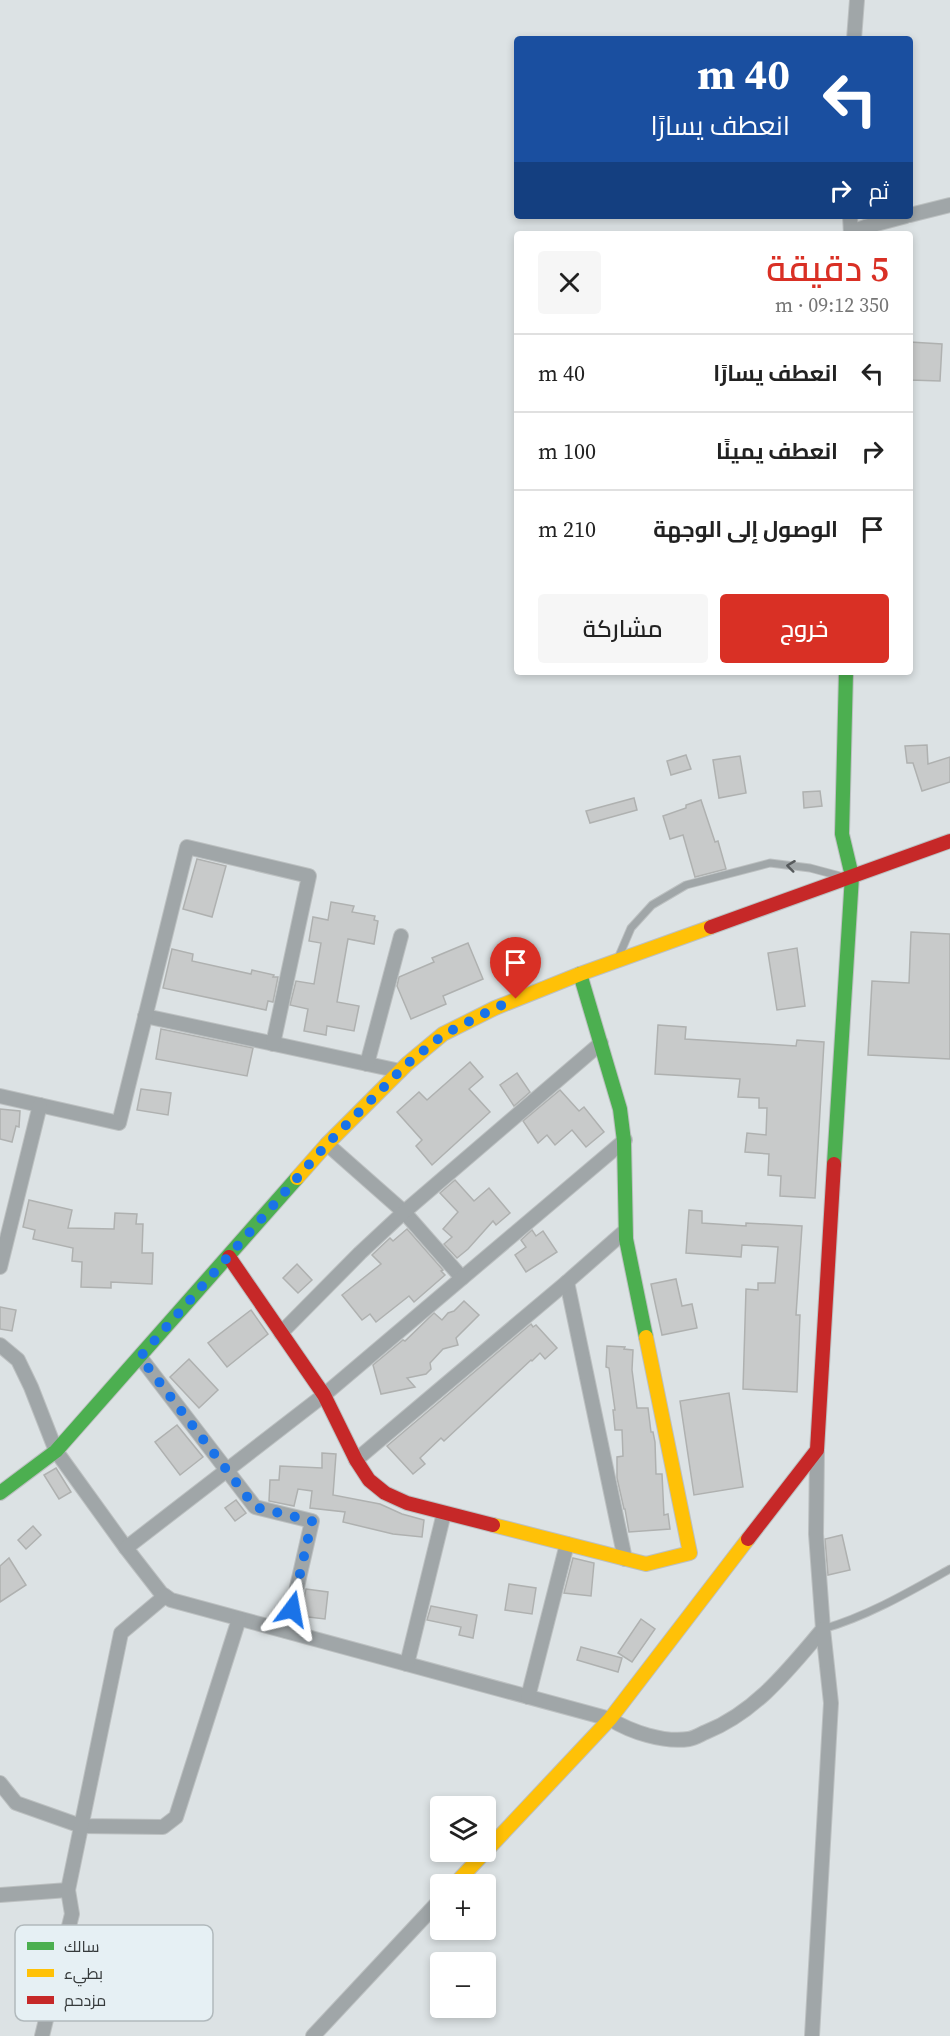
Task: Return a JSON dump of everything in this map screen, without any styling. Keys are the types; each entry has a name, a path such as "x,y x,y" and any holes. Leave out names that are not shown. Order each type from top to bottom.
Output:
{"street":[{"path":"854,36 857,0"},
{"path":"913,214 950,206"},
{"path":"856,231 894,219"},
{"path":"812,2036 831,1703 816,1534 817,1450 850,877 843,834 846,675"},
{"path":"0,1493 56,1451 327,1144 400,1071 443,1035 495,1008 580,974 950,841"},
{"path":"0,1096 119,1123 187,848 309,876 273,1044"},
{"path":"367,1064 401,936"},
{"path":"229,1257 324,1395 356,1460 369,1480 385,1493 407,1503 646,1564 690,1553 625,1231 625,1140 621,1109 580,974"},
{"path":"145,1016 400,1071"},
{"path":"281,1333 404,1212 601,1043"},
{"path":"0,1267 5,1222 40,1105"},
{"path":"126,1548 324,1395 625,1140"},
{"path":"327,1144 404,1212 462,1278"},
{"path":"356,1460 625,1231"},
{"path":"567,1282 625,1559"},
{"path":"0,1345 18,1360 56,1451 126,1548 165,1596 171,1600 610,1719 628,1730 663,1738 689,1739 726,1724 767,1693 823,1629"},
{"path":"140,1357 255,1507 312,1521 286,1631"},
{"path":"464,1874 610,1719 817,1450"},
{"path":"407,1664 444,1513"},
{"path":"528,1697 567,1544"},
{"path":"69,1925 72,1914 68,1890 121,1633 165,1596"},
{"path":"0,1783 16,1803 81,1826 163,1827 176,1817 239,1619"},
{"path":"0,1895 68,1890"},
{"path":"313,2036 430,1911"},
{"path":"42,2036 46,2021"}],"lane":[{"path":"618,960 631,927 652,905 686,885 770,863 810,868 850,877"},
{"path":"823,1629 846,1623 950,1569"}],"building":[{"path":"913,342 942,344 940,381 913,380"},
{"path":"927,745 928,764 950,757 950,782 922,791 913,763 907,763 905,746"},
{"path":"686,755 691,769 671,775 667,761"},
{"path":"740,756 746,793 719,798 713,760"},
{"path":"820,791 822,806 804,808 803,792"},
{"path":"634,798 637,810 590,823 586,811"},
{"path":"701,800 715,842 718,841 726,869 695,877 683,835 670,839 663,816"},
{"path":"197,859 226,866 212,917 183,909"},
{"path":"331,902 354,906 352,912 375,916 374,920 378,921 374,944 348,939 337,1002 359,1006 354,1031 327,1026 326,1035 304,1031 308,1009 290,1005 296,981 314,984 321,943 309,941 313,917 328,920"},
{"path":"911,932 950,934 950,1059 868,1055 872,981 909,983"},
{"path":"468,943 483,979 443,996 446,1004 411,1019 397,986 399,977 434,962 432,958"},
{"path":"797,948 805,1006 777,1010 768,953"},
{"path":"172,949 193,954 192,961 251,974 252,970 278,977 273,1002 268,1001 266,1010 163,988"},
{"path":"658,1025 686,1027 685,1039 796,1046 797,1040 824,1042 815,1198 780,1196 781,1176 768,1175 769,1154 745,1152 747,1133 766,1135 767,1108 759,1108 759,1098 738,1097 740,1079 655,1074"},
{"path":"161,1029 253,1048 247,1076 156,1059"},
{"path":"470,1062 483,1077 469,1089 490,1112 432,1165 416,1146 422,1140 397,1112 419,1092 427,1100"},
{"path":"517,1073 530,1092 514,1106 500,1085"},
{"path":"141,1089 171,1093 168,1115 137,1110"},
{"path":"560,1090 579,1111 584,1107 604,1132 586,1147 572,1130 555,1145 547,1135 538,1143 523,1121"},
{"path":"0,1109 20,1111 19,1127 16,1126 12,1142 0,1139"},
{"path":"455,1180 474,1201 489,1188 510,1213 496,1225 493,1221 457,1258 444,1244 452,1237 443,1229 458,1212 440,1193"},
{"path":"29,1200 72,1210 68,1228 114,1229 115,1213 137,1214 136,1224 143,1224 142,1253 153,1253 152,1284 111,1282 111,1288 81,1287 82,1262 72,1261 73,1248 33,1239 35,1230 23,1227"},
{"path":"689,1210 702,1211 702,1223 802,1226 796,1315 800,1315 797,1392 743,1389 746,1289 758,1290 758,1283 775,1283 778,1247 742,1245 741,1257 686,1253"},
{"path":"407,1229 445,1275 414,1302 409,1296 376,1322 370,1314 362,1320 342,1295 381,1264 372,1255 390,1238 393,1241"},
{"path":"532,1230 536,1236 543,1231 557,1252 526,1272 515,1255 526,1247 521,1240"},
{"path":"297,1264 312,1280 298,1293 283,1278"},
{"path":"676,1279 682,1306 692,1304 697,1328 662,1335 651,1284"},
{"path":"464,1301 479,1315 456,1338 458,1345 443,1349 430,1363 431,1369 426,1374 407,1378 415,1387 381,1394 373,1365 403,1340 405,1341 434,1313 442,1320"},
{"path":"0,1307 16,1310 12,1331 0,1329"},
{"path":"251,1310 268,1334 227,1367 208,1343"},
{"path":"531,1324 533,1327 536,1325 557,1348 545,1359 540,1353 444,1441 441,1438 420,1458 425,1464 413,1474 387,1446"},
{"path":"607,1346 633,1350 632,1370 637,1408 648,1408 651,1432 653,1432 655,1442 656,1474 662,1474 664,1515 668,1514 670,1529 629,1532 617,1478 617,1457 623,1456 622,1430 615,1430 613,1410 615,1410 609,1368 606,1367"},
{"path":"189,1359 218,1390 199,1408 170,1377"},
{"path":"729,1393 743,1487 694,1495 680,1401"},
{"path":"177,1425 203,1457 180,1475 155,1442"},
{"path":"322,1453 336,1454 333,1495 380,1504 402,1514 424,1520 422,1537 393,1534 343,1522 345,1512 310,1508 312,1491 298,1489 294,1506 269,1501 270,1480 279,1480 280,1466 322,1468"},
{"path":"56,1468 71,1492 59,1499 44,1475"},
{"path":"236,1500 246,1513 235,1521 225,1508"},
{"path":"33,1526 41,1535 26,1549 18,1540"},
{"path":"842,1535 850,1570 828,1575 825,1539"},
{"path":"9,1558 26,1585 0,1602 0,1566"},
{"path":"573,1558 594,1563 591,1596 564,1593"},
{"path":"509,1584 536,1588 532,1614 505,1610"},
{"path":"306,1589 328,1592 325,1619 300,1616"},
{"path":"431,1606 477,1615 473,1638 459,1635 461,1627 427,1620"},
{"path":"641,1619 655,1629 632,1662 618,1653"},
{"path":"581,1647 622,1658 618,1672 577,1660"}],"traffic: fast":[{"path":"834,1164 852,876 842,834 846,675"},
{"path":"580,974 620,1109 624,1141 626,1239 646,1337"},
{"path":"0,1493 56,1451 297,1178"}],"traffic: slow":[{"path":"297,1178 327,1144 407,1064 443,1034 495,1008 580,974 711,927"},
{"path":"493,1525 646,1564 690,1553 646,1337"},
{"path":"464,1874 610,1719 748,1539"}],"traffic: jam":[{"path":"711,927 950,841"},
{"path":"748,1539 817,1450 834,1164"},
{"path":"229,1257 324,1395 356,1460 369,1480 385,1493 407,1503 493,1525"}],"route":[{"path":"292,1609 312,1521 255,1507 140,1357 327,1144 407,1064 443,1035 516,999"}]}
